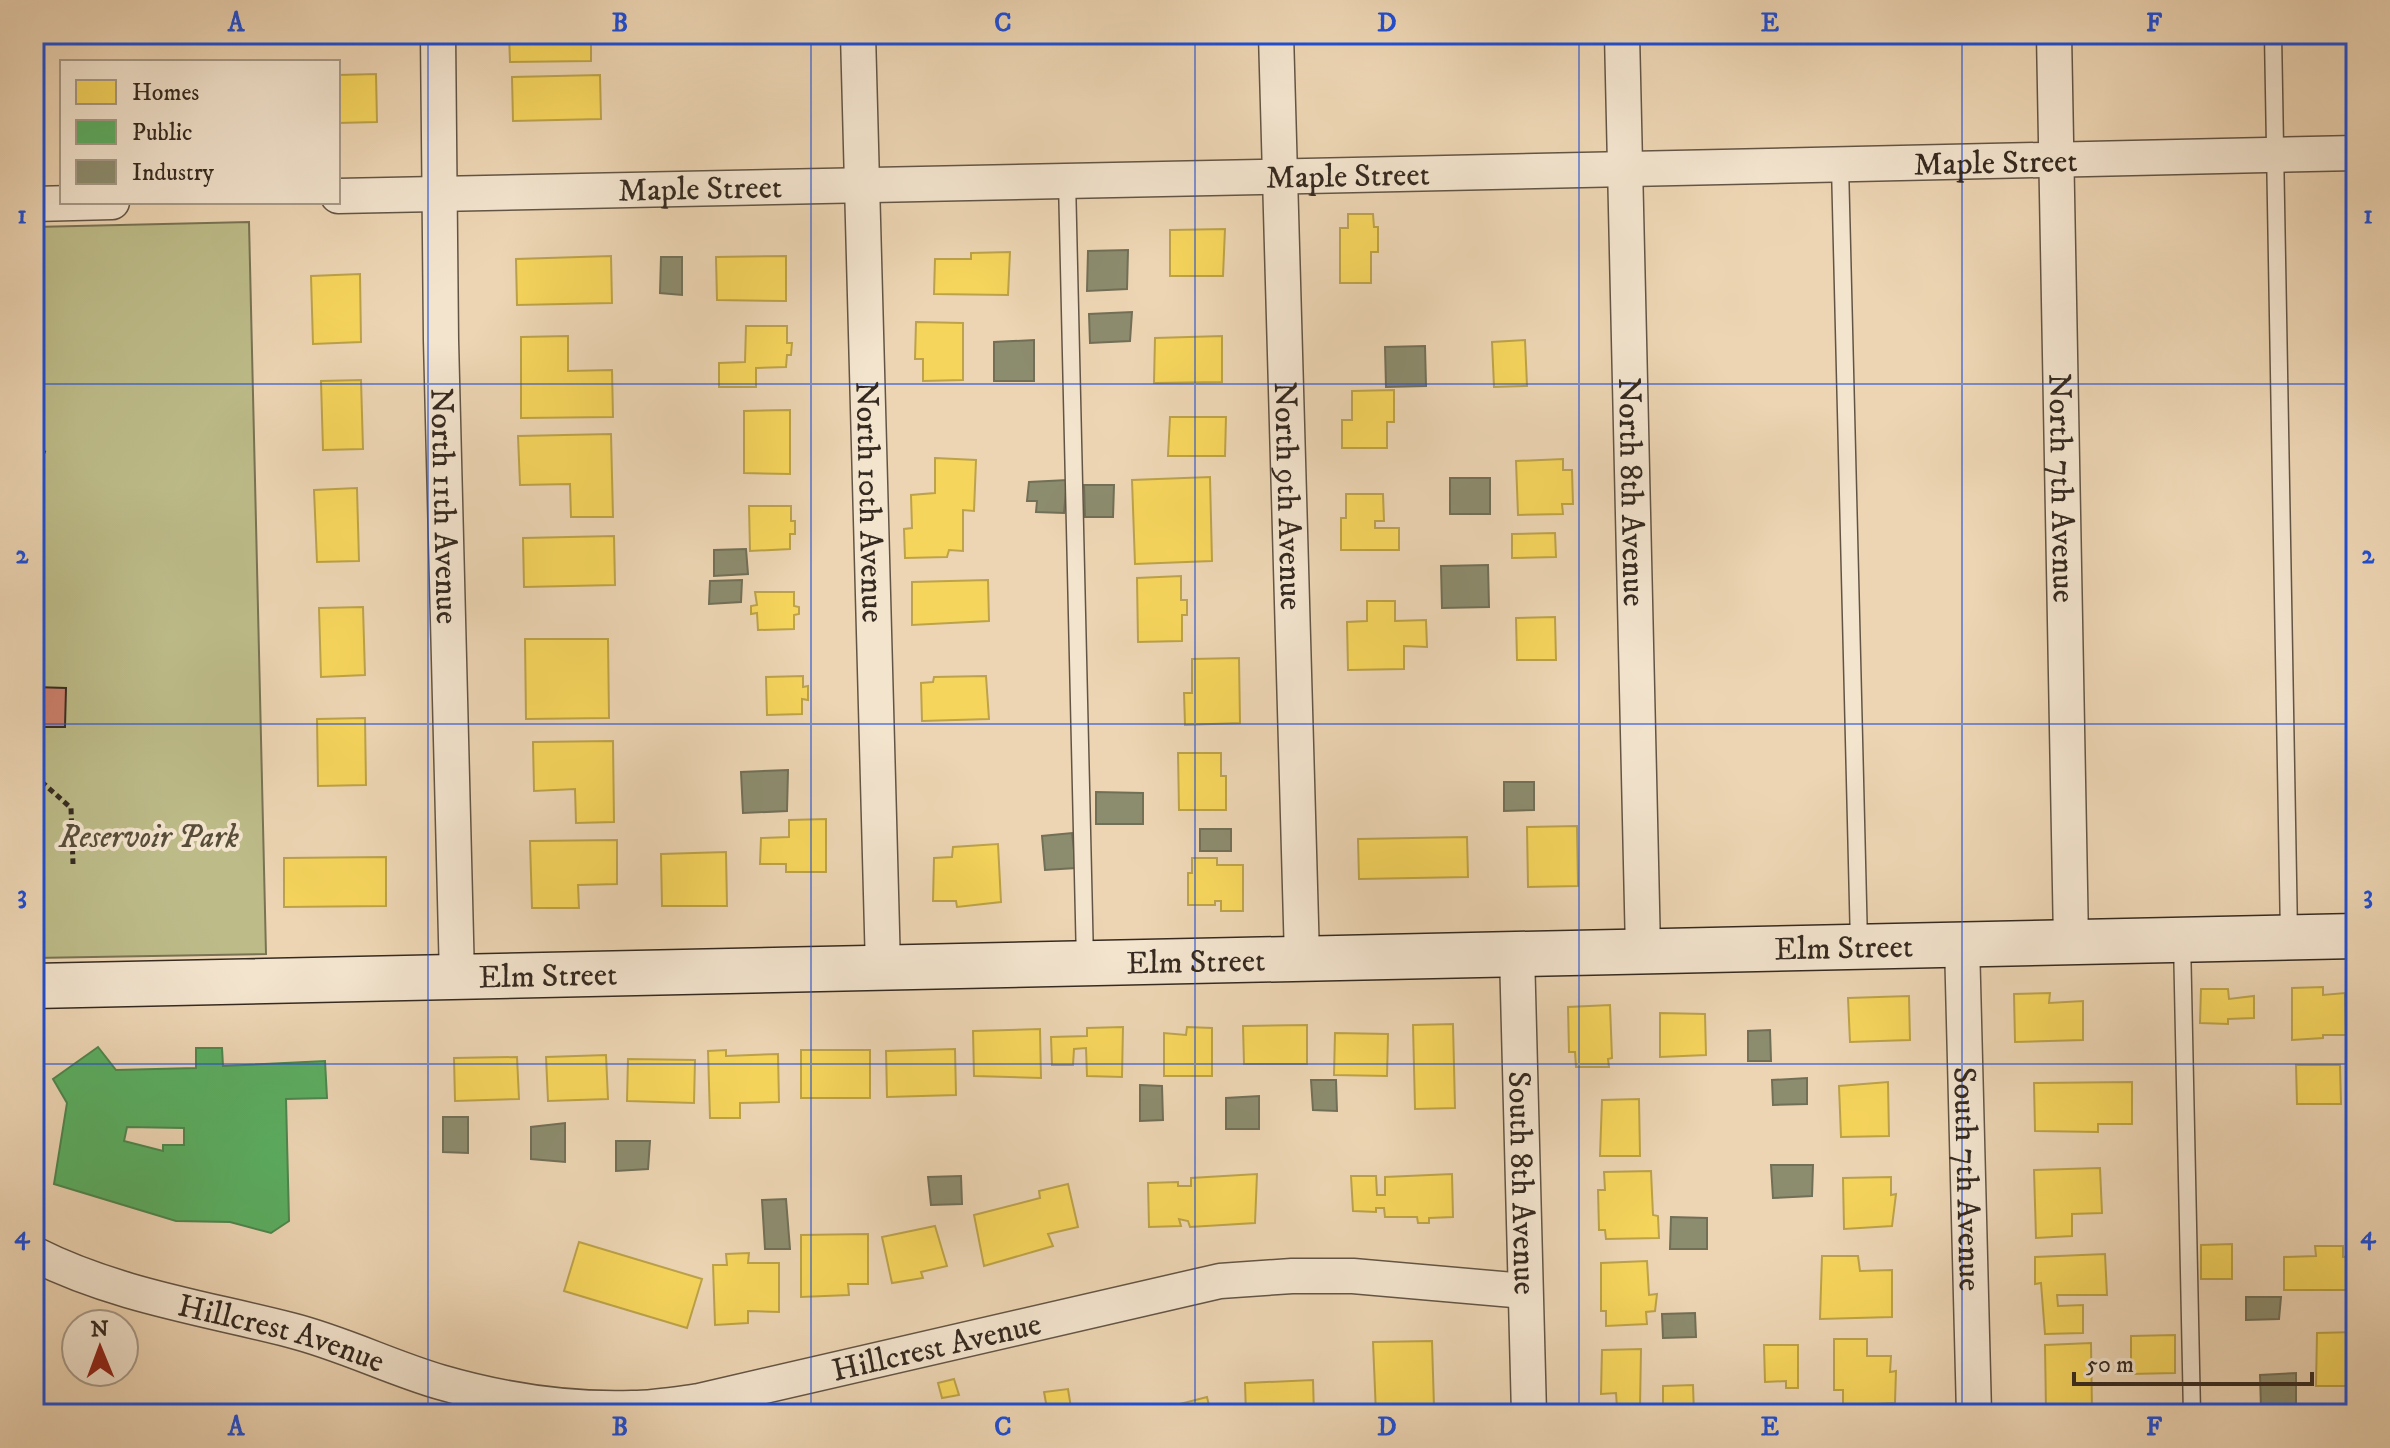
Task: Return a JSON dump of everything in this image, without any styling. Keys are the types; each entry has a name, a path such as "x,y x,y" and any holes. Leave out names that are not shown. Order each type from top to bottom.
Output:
{"street":[{"name":"North 11th Avenue","path":"438,34 449,717 457,978"},
{"name":"North 10th Avenue","path":"858,34 883,968"},
{"name":"North 9th Avenue","path":"1276,34 1302,958"},
{"name":"North 8th Avenue","path":"1622,34 1643,950"},
{"name":"North 7th Avenue","path":"2054,34 2071,941"},
{"name":"Maple Street","path":"340,196 2356,153"},
{"path":"34,204 60,203"},
{"name":"Elm Street","path":"34,986 2356,936"},
{"name":"South 7th Avenue","path":"1962,943 1974,1414"},
{"name":"South 8th Avenue","path":"1517,953 1529,1414"},
{"name":"Hillcrest Avenue","path":"34,1254 87,1277 167,1302 291,1330 351,1348 437,1381 503,1399 565,1406 634,1408 699,1401 1220,1281 1353,1276 1525,1291"}],"lane":[{"path":"2273,34 2289,937"},
{"path":"1840,165 1859,945"},
{"path":"1067,180 1085,963"},
{"path":"2182,939 2192,1414"}],"path":[{"path":"34,474 44,450"},
{"path":"34,775 71,808 73,864"}],"green space":[{"name":"Reservoir Park","path":"249,222 266,954 34,958 34,227"}],"building: Homes":[{"path":"509,34 591,34 591,61 510,62"},
{"path":"376,74 377,122 340,123 340,75"},
{"path":"600,75 601,119 513,121 512,77"},
{"path":"1348,214 1373,214 1374,227 1378,227 1378,252 1371,252 1371,283 1340,283 1340,228 1348,228"},
{"path":"1225,229 1223,276 1170,276 1170,230"},
{"path":"1010,252 1008,295 934,294 935,259 971,259 971,253"},
{"path":"611,256 612,303 517,305 516,259"},
{"path":"786,256 786,301 717,300 716,257"},
{"path":"360,274 361,342 313,344 311,276"},
{"path":"916,322 963,323 963,380 923,381 923,359 915,359"},
{"path":"746,326 787,326 787,343 792,343 786,367 756,368 756,387 719,387 719,363 745,362"},
{"path":"568,336 568,371 612,370 613,417 521,418 521,337"},
{"path":"1222,336 1222,382 1154,383 1155,338"},
{"path":"1525,340 1527,386 1494,387 1492,342"},
{"path":"361,380 363,449 323,450 321,381"},
{"path":"1394,390 1394,422 1387,422 1387,448 1342,448 1342,420 1352,420 1352,391"},
{"path":"790,410 790,474 744,473 744,411"},
{"path":"1170,417 1226,417 1225,456 1168,456"},
{"path":"611,434 613,517 571,517 570,484 520,485 518,436"},
{"path":"935,458 976,460 974,511 963,510 963,551 949,550 947,557 905,558 904,529 912,528 911,495 935,493"},
{"path":"1563,459 1563,470 1572,470 1573,504 1562,504 1563,514 1518,515 1516,461"},
{"path":"1210,477 1212,561 1135,564 1132,480"},
{"path":"357,488 359,561 317,562 314,490"},
{"path":"1346,494 1383,494 1384,521 1375,521 1375,528 1399,528 1399,550 1341,550 1341,518 1346,518"},
{"path":"749,506 791,506 795,534 790,534 790,549 750,551"},
{"path":"1555,533 1556,557 1512,558 1512,534"},
{"path":"614,536 615,585 524,587 523,538"},
{"path":"1181,576 1181,600 1187,600 1187,615 1182,615 1182,641 1138,642 1137,578"},
{"path":"988,580 989,621 912,625 912,582"},
{"path":"755,592 794,592 794,606 799,607 799,614 794,615 794,629 758,630 757,613 751,614 751,606 757,605"},
{"path":"1367,601 1395,601 1395,621 1426,620 1427,647 1404,646 1404,669 1348,670 1347,622 1367,621"},
{"path":"363,607 365,675 321,677 319,608"},
{"path":"1555,617 1556,660 1517,660 1516,618"},
{"path":"525,639 608,639 609,718 526,719"},
{"path":"1239,658 1240,723 1185,725 1184,693 1192,693 1192,659"},
{"path":"803,676 803,687 808,686 808,700 802,699 802,714 767,715 766,677"},
{"path":"986,676 989,719 922,721 921,683 933,682 934,677"},
{"path":"365,718 366,785 318,786 317,719"},
{"path":"613,741 614,822 576,823 575,789 534,791 533,742"},
{"path":"1178,753 1221,753 1221,776 1226,776 1226,810 1179,810"},
{"path":"826,819 826,872 786,872 786,864 760,864 761,838 789,837 789,820"},
{"path":"1577,826 1578,886 1528,887 1527,827"},
{"path":"1467,837 1468,877 1359,879 1358,839"},
{"path":"617,840 617,884 578,885 579,908 532,908 530,841"},
{"path":"998,844 1001,902 957,907 956,901 933,901 934,858 952,857 953,847"},
{"path":"726,852 727,906 662,906 661,854"},
{"path":"386,857 386,906 284,907 284,858"},
{"path":"1192,858 1217,858 1217,865 1243,865 1243,911 1221,911 1221,901 1215,901 1215,905 1188,905 1188,873 1192,873"},
{"path":"2323,987 2323,995 2345,993 2346,1035 2292,1040 2292,988"},
{"path":"2201,989 2228,989 2229,999 2254,996 2254,1018 2228,1019 2228,1024 2200,1023"},
{"path":"2050,993 2049,1003 2083,1001 2083,1040 2015,1042 2014,994"},
{"path":"1909,996 1910,1040 1850,1042 1848,998"},
{"path":"1610,1005 1612,1058 1608,1059 1609,1067 1576,1067 1575,1052 1569,1052 1568,1007"},
{"path":"1660,1013 1705,1014 1706,1055 1660,1057"},
{"path":"1453,1024 1455,1108 1415,1109 1413,1025"},
{"path":"1307,1025 1307,1064 1244,1064 1243,1026"},
{"path":"1123,1027 1122,1077 1087,1076 1086,1048 1074,1049 1073,1065 1052,1065 1051,1037 1087,1036 1087,1028"},
{"path":"1187,1027 1212,1028 1212,1076 1164,1076 1164,1033 1186,1035"},
{"path":"1040,1029 1041,1078 974,1076 973,1031"},
{"path":"1335,1033 1388,1034 1387,1076 1334,1075"},
{"path":"955,1049 956,1095 887,1097 886,1051"},
{"path":"726,1050 726,1056 778,1054 779,1102 740,1103 740,1118 710,1118 708,1051"},
{"path":"801,1050 870,1050 870,1098 801,1098"},
{"path":"606,1055 608,1099 548,1101 546,1057"},
{"path":"517,1057 519,1099 455,1101 454,1058"},
{"path":"628,1059 695,1060 694,1103 627,1101"},
{"path":"2296,1065 2340,1065 2341,1104 2297,1104"},
{"path":"1888,1082 1889,1136 1841,1137 1839,1086"},
{"path":"2132,1082 2132,1124 2098,1124 2098,1132 2035,1131 2034,1083"},
{"path":"1639,1099 1640,1156 1600,1156 1602,1100"},
{"path":"2100,1168 2102,1213 2072,1214 2072,1236 2036,1238 2034,1170"},
{"path":"1651,1171 1653,1215 1658,1216 1659,1238 1606,1239 1605,1230 1599,1230 1598,1190 1605,1190 1604,1172"},
{"path":"1257,1174 1255,1223 1190,1227 1188,1221 1179,1219 1181,1226 1149,1227 1148,1183 1178,1182 1178,1186 1191,1186 1191,1178"},
{"path":"1452,1174 1453,1217 1429,1218 1429,1223 1418,1223 1417,1217 1385,1217 1384,1208 1376,1208 1376,1212 1353,1211 1351,1176 1376,1176 1377,1195 1385,1195 1385,1177"},
{"path":"1891,1177 1891,1195 1896,1194 1892,1226 1844,1229 1843,1178"},
{"path":"1068,1184 1078,1227 1048,1234 1053,1246 984,1266 974,1215 1040,1198 1039,1191"},
{"path":"935,1226 947,1266 921,1272 923,1278 892,1283 882,1237"},
{"path":"868,1234 868,1284 848,1284 849,1295 801,1297 801,1235"},
{"path":"579,1242 702,1279 687,1328 564,1291"},
{"path":"2232,1244 2232,1279 2201,1279 2201,1245"},
{"path":"2315,1246 2343,1246 2343,1257 2356,1256 2356,1290 2284,1290 2284,1257 2316,1256"},
{"path":"749,1253 748,1263 779,1263 779,1312 748,1311 748,1323 715,1325 713,1265 727,1265 726,1254"},
{"path":"2105,1254 2107,1295 2057,1295 2058,1306 2083,1305 2083,1333 2045,1334 2041,1283 2035,1284 2035,1257"},
{"path":"1822,1256 1858,1256 1860,1271 1892,1270 1892,1317 1820,1319"},
{"path":"1647,1261 1649,1295 1657,1294 1655,1311 1646,1312 1647,1324 1606,1326 1606,1311 1601,1311 1601,1263"},
{"path":"2356,1332 2356,1386 2316,1386 2317,1333"},
{"path":"2175,1335 2175,1373 2131,1374 2131,1336"},
{"path":"1834,1339 1867,1339 1867,1356 1891,1356 1890,1372 1896,1371 1895,1403 1843,1406 1843,1390 1834,1390"},
{"path":"1432,1341 1434,1407 1455,1406 1455,1414 1376,1414 1373,1342"},
{"path":"2091,1343 2092,1411 2046,1411 2045,1345"},
{"path":"1764,1345 1798,1345 1798,1388 1786,1388 1786,1381 1765,1382"},
{"path":"1641,1349 1640,1407 1617,1408 1616,1393 1601,1394 1602,1350"},
{"path":"954,1379 959,1395 942,1398 938,1383"},
{"path":"1313,1380 1314,1414 1246,1414 1245,1383"},
{"path":"1693,1385 1694,1414 1663,1414 1663,1386"},
{"path":"1068,1389 1072,1414 1048,1414 1044,1392"},
{"path":"1207,1397 1211,1414 1145,1413"}],"building: Public":[{"path":"98,1047 116,1070 196,1068 196,1048 222,1048 223,1066 325,1061 327,1098 286,1099 289,1221 271,1233 230,1222 176,1221 54,1184 67,1103 53,1079","holes":["127,1127 184,1128 184,1145 163,1145 163,1151 124,1141"]}],"building: Industry":[{"path":"1128,250 1127,289 1087,291 1088,251"},
{"path":"661,257 682,257 682,295 660,293"},
{"path":"1132,312 1130,341 1090,343 1089,314"},
{"path":"1034,340 1034,381 994,381 994,342"},
{"path":"1425,346 1426,386 1386,387 1385,347"},
{"path":"1450,478 1490,478 1490,514 1450,514"},
{"path":"1067,480 1064,513 1036,512 1037,501 1027,501 1029,482"},
{"path":"1084,485 1114,485 1113,517 1085,517"},
{"path":"746,549 748,574 714,576 714,550"},
{"path":"1488,565 1489,607 1442,608 1441,566"},
{"path":"742,580 741,602 709,604 710,581"},
{"path":"788,770 787,811 743,813 741,772"},
{"path":"1504,782 1534,782 1534,810 1504,811"},
{"path":"1096,792 1143,793 1143,824 1096,824"},
{"path":"1200,829 1231,829 1231,851 1200,851"},
{"path":"1072,833 1076,868 1045,870 1042,836"},
{"path":"1770,1030 1771,1061 1748,1061 1748,1031"},
{"path":"1807,1078 1807,1104 1773,1105 1772,1080"},
{"path":"1311,1080 1336,1080 1337,1111 1313,1110"},
{"path":"1140,1085 1162,1086 1163,1120 1140,1121"},
{"path":"1259,1096 1259,1129 1226,1129 1226,1098"},
{"path":"443,1117 468,1117 468,1153 443,1152"},
{"path":"565,1123 565,1162 531,1159 531,1127"},
{"path":"616,1141 650,1141 648,1169 616,1171"},
{"path":"1771,1165 1813,1165 1812,1196 1773,1198"},
{"path":"961,1176 962,1204 931,1205 928,1177"},
{"path":"786,1199 790,1249 765,1249 762,1200"},
{"path":"1671,1217 1707,1218 1707,1249 1670,1249"},
{"path":"2246,1297 2281,1297 2279,1319 2246,1320"},
{"path":"1695,1313 1696,1337 1663,1338 1662,1314"},
{"path":"2296,1373 2296,1408 2261,1408 2260,1375"}],"building: Other":[{"path":"34,687 66,688 65,727 34,727"}]}
